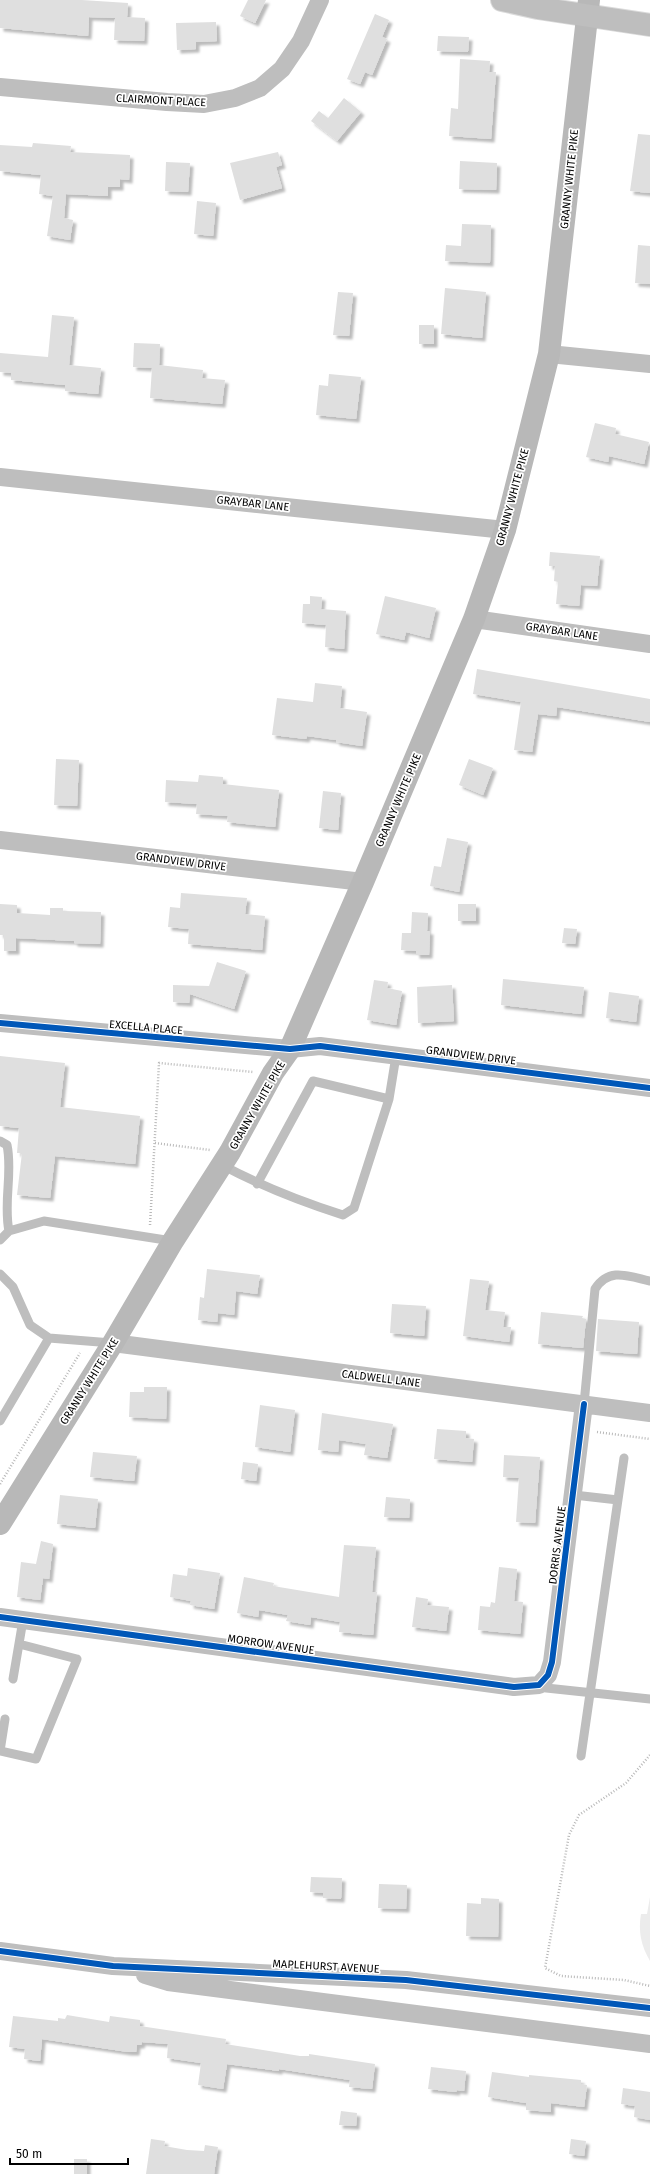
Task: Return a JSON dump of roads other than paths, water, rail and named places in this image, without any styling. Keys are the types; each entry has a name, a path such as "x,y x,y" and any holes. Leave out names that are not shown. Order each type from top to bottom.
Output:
{"main road":[{"path":"502,0 538,8 588,8 650,25"},
{"name":"GRANNY WHITE PIKE","path":"0,1524 173,1241 226,1158 273,1074 290,1049 363,882 474,619 505,530 549,354 588,8"}],"street":[{"name":"CLAIRMONT PLACE","path":"0,88 204,104 235,98 260,88 282,69 301,41 320,0"},
{"path":"549,354 650,364"},
{"name":"GRAYBAR LANE","path":"0,477 505,530"},
{"name":"GRAYBAR LANE","path":"474,619 650,644"},
{"name":"GRANDVIEW DRIVE","path":"0,840 363,882"},
{"name":"EXCELLA PLACE","path":"0,1022 290,1049"},
{"name":"GRANDVIEW DRIVE","path":"290,1049 320,1046 650,1088"},
{"name":"CALDWELL LANE","path":"112,1343 650,1413"},
{"name":"DORRIS AVENUE","path":"536,1686 548,1675 552,1662 574,1495 584,1404"},
{"name":"MORROW AVENUE","path":"0,1617 514,1687 536,1686"},
{"name":"MAPLEHURST AVENUE","path":"0,1951 113,1966 406,1980 650,2008"},
{"name":"MAPLEHURST AVENUE","path":"113,1966 168,1982 650,2044"}],"lane":[{"path":"226,1158 257,1184 307,1204 343,1215 354,1208 389,1099 396,1056"},
{"path":"257,1184 313,1081 389,1099"},
{"path":"0,1141 7,1145 10,1156 6,1218 9,1231"},
{"path":"0,1240 9,1231 44,1221 173,1241"},
{"path":"0,1274 13,1287 30,1325 48,1338 112,1343"},
{"path":"584,1404 595,1288 601,1280 616,1274 650,1280"},
{"path":"0,1421 48,1338"},
{"path":"581,1756 624,1458"},
{"path":"574,1495 618,1500"},
{"path":"13,1679 23,1620"},
{"path":"5,1719 0,1751 36,1759 77,1659 19,1644"},
{"path":"536,1686 590,1694 650,1699"}]}
